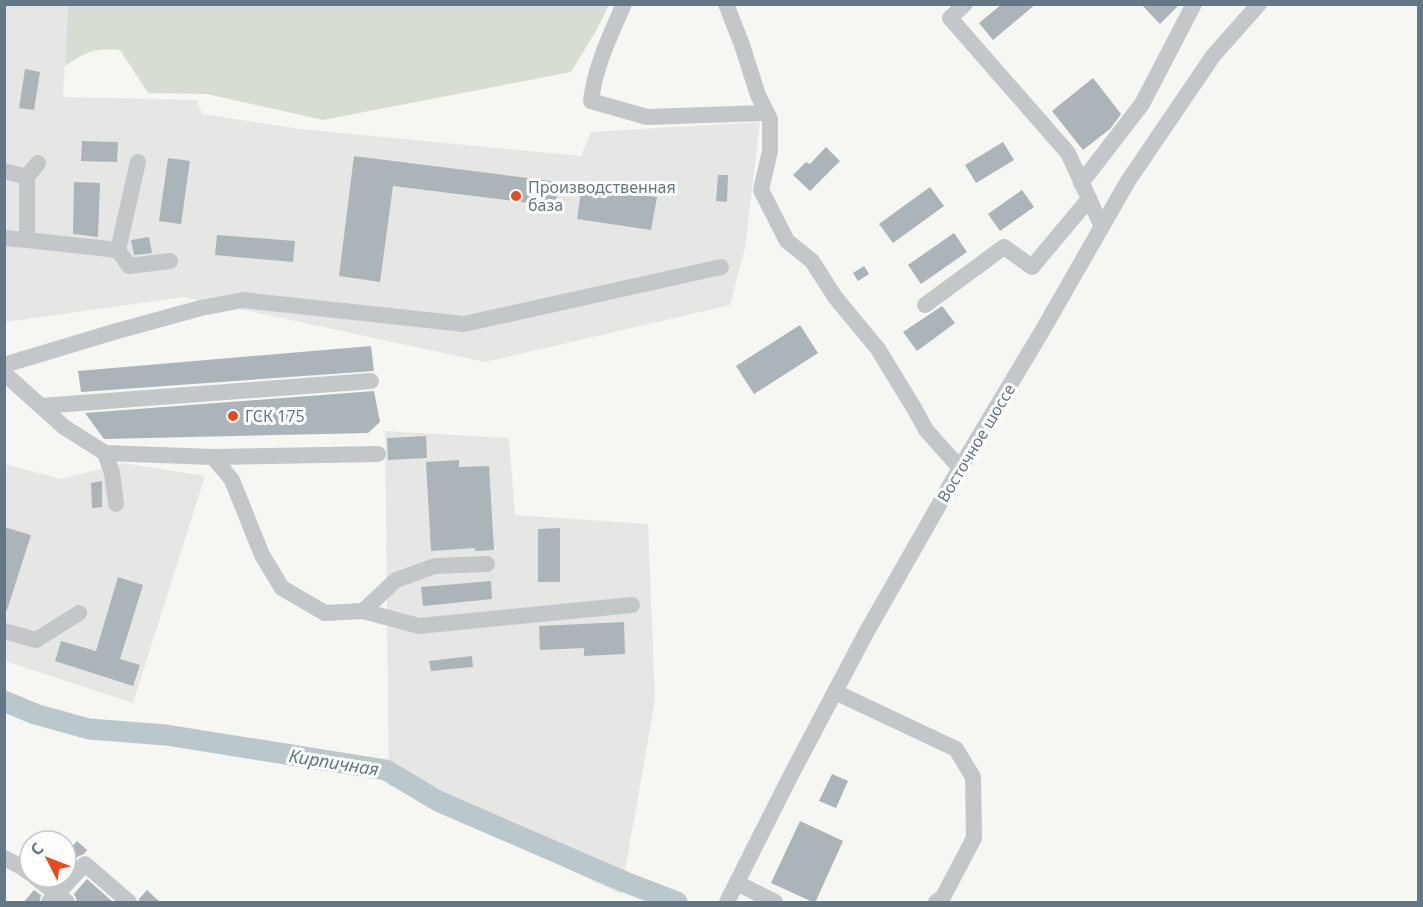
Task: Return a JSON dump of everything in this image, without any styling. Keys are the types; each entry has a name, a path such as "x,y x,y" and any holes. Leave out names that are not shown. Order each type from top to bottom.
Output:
{"street":[{"path":"624,4 601,56 591,101 647,117 767,113"},
{"path":"726,4 758,95 770,119 770,151 761,190 787,241 812,261 835,297 878,349 926,430 960,468"},
{"path":"965,4 950,18 1068,153 1102,226"},
{"path":"1081,183 1142,104 1194,4"},
{"name":"Восточное шоссе","path":"728,902 791,775 866,633 1128,181 1213,56 1259,4"},
{"path":"138,162 118,250 129,266 171,261"},
{"path":"27,240 27,177 38,163"},
{"path":"4,171 27,177"},
{"path":"925,305 1004,247 1032,267 1089,199"},
{"path":"4,238 118,250"},
{"path":"4,365 201,308 243,300 464,324 721,267"},
{"path":"4,373 64,427 105,453 213,457 378,454"},
{"path":"41,406 371,381"},
{"path":"105,453 112,473 116,504"},
{"path":"213,457 231,480 262,555 282,588 325,613 363,611 419,626 632,605"},
{"path":"363,611 396,580 435,566 487,564"},
{"path":"4,631 36,640 79,613"},
{"path":"835,693 956,749 974,777 974,838 943,897 936,903"},
{"path":"4,858 18,865"},
{"path":"58,899 85,864 129,903"},
{"path":"737,883 776,903"}],"shaded area":[{"path":"68,4 609,5 571,72 323,120 207,94 148,93 120,50 91,52 65,66"},
{"path":"5,5 68,5 63,97 197,100 202,114 300,129 581,156 591,132 760,122 745,248 730,305 485,362 184,297 5,322"},
{"path":"385,431 509,438 515,515 648,524 655,700 621,894 389,785"},
{"path":"123,463 205,476 133,703 5,661 4,464 61,479"}],"building":[{"path":"1002,4 1036,4 993,40 979,23"},
{"path":"1141,4 1180,4 1160,24"},
{"path":"25,69 40,72 34,110 19,108"},
{"path":"1093,78 1121,114 1110,129 1083,150 1052,111"},
{"path":"82,141 118,142 117,162 81,161"},
{"path":"1003,142 1014,160 976,183 965,165"},
{"path":"826,147 840,161 810,191 793,175 806,162 810,164"},
{"name":"Производственная база","path":"354,156 559,182 555,206 393,186 380,282 339,276"},
{"path":"168,158 190,161 181,224 159,221"},
{"path":"718,175 728,175 727,202 716,201"},
{"path":"74,182 100,183 98,237 73,234"},
{"path":"582,186 657,197 651,230 577,219"},
{"path":"930,187 944,206 893,243 879,224"},
{"path":"1022,190 1034,207 1000,231 988,214"},
{"path":"954,233 967,252 921,284 908,265"},
{"path":"217,235 295,241 293,262 215,255"},
{"path":"149,237 152,253 134,255 131,240"},
{"path":"864,266 869,274 858,281 853,273"},
{"path":"942,306 955,323 917,351 903,332"},
{"path":"800,325 818,353 754,394 736,366"},
{"name":"ГСК 175","path":"371,346 374,371 81,392 78,371"},
{"name":"ГСК 175","path":"374,391 380,422 368,433 104,439 85,413"},
{"path":"426,436 427,458 388,460 387,438"},
{"path":"459,460 459,467 489,466 494,550 475,551 475,548 431,551 426,462"},
{"path":"102,481 102,507 92,508 91,483"},
{"path":"4,527 31,535 7,610 4,610"},
{"path":"560,528 560,582 538,582 538,529"},
{"path":"118,577 143,585 120,659 140,665 133,686 55,661 61,641 96,651"},
{"path":"491,581 492,599 423,606 421,587"},
{"path":"624,622 625,654 584,656 584,648 540,650 539,626"},
{"path":"472,656 473,667 431,671 429,661"},
{"path":"832,774 848,781 836,808 819,801"},
{"path":"800,821 843,841 815,903 771,883"},
{"path":"78,842 87,850 78,857"},
{"path":"87,879 114,903 77,903 74,894"},
{"path":"34,890 41,895 39,903 23,903"},
{"path":"147,890 161,903 139,903 139,899"}],"waterway":[{"name":"Кирпичная","path":"4,701 35,714 89,729 166,735 386,770 438,801 625,882 677,902"}],"place":[{"name":"Производственная база","path":"516,196"},
{"name":"ГСК 175","path":"233,416"}]}
